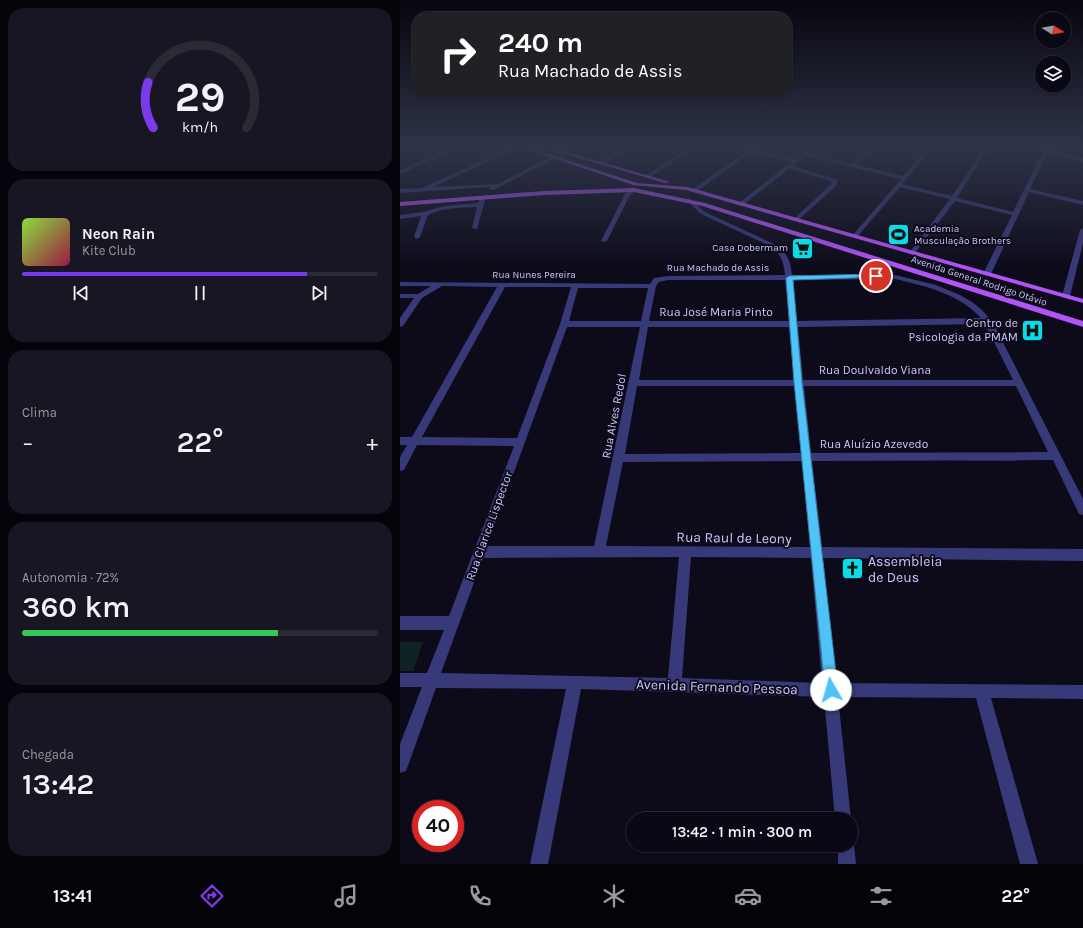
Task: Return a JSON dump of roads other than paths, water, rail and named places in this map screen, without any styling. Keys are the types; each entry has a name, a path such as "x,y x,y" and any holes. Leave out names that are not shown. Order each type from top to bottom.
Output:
{"main road":[{"name":"Avenida General Rodrigo Otávio","path":"400,199 617,188"},
{"name":"Avenida General Rodrigo Otávio","path":"640,188 689,200 1083,324"},
{"name":"Avenida General Rodrigo Otávio","path":"687,188 1083,301"},
{"name":"Avenida General Rodrigo Otávio","path":"400,204 484,195"}],"street":[{"path":"400,191 436,188"},
{"path":"475,228 484,195 493,188"},
{"path":"604,241 628,194 634,188"},
{"path":"742,203 762,188"},
{"path":"797,219 830,188"},
{"path":"855,236 896,188"},
{"path":"912,188 1015,214"},
{"path":"912,253 960,188"},
{"path":"987,274 1026,190 1083,203"},
{"path":"689,200 703,212 776,249 786,261 794,324 798,382 831,690 842,812"},
{"path":"400,217 425,214 434,210 481,205"},
{"path":"417,237 425,214"},
{"path":"1066,296 1083,230"},
{"name":"Rua Machado de Assis","path":"652,286 657,280 668,278 895,277 931,286 962,299 979,310 988,321 1083,510"},
{"path":"400,284 441,284"},
{"name":"Rua Nunes Pereira","path":"419,296 441,284 652,286"},
{"path":"400,467 502,285"},
{"name":"Rua Clarice Lispector","path":"400,765 521,442 564,324 576,285"},
{"name":"Rua Alves Redol","path":"599,551 620,458 646,325 652,286"},
{"path":"400,296 419,296"},
{"path":"400,324 419,296"},
{"name":"Rua José Maria Pinto","path":"564,324 794,324 988,321"},
{"name":"Rua Doulvaldo Viana","path":"634,384 798,382 1020,383"},
{"path":"400,441 521,442"},
{"name":"Rua Aluízio Azevedo","path":"620,458 1056,456"},
{"name":"Rua Raul de Leony","path":"480,552 599,551 816,554 1083,555"},
{"path":"674,686 685,552"},
{"path":"400,623 454,623"},
{"name":"Avenida Fernando Pessoa","path":"400,680 575,682 831,690 1083,692"},
{"path":"539,864 575,682"},
{"path":"982,692 1029,864"},
{"path":"847,852 848,864"}],"place":[{"name":"Academia Musculação Brothers","path":"898,235"},
{"name":"Casa Dobermam","path":"803,248"},
{"name":"Centro de Psicologia da PMAM","path":"1033,330"},
{"name":"Assembleia de Deus","path":"852,569"}]}
